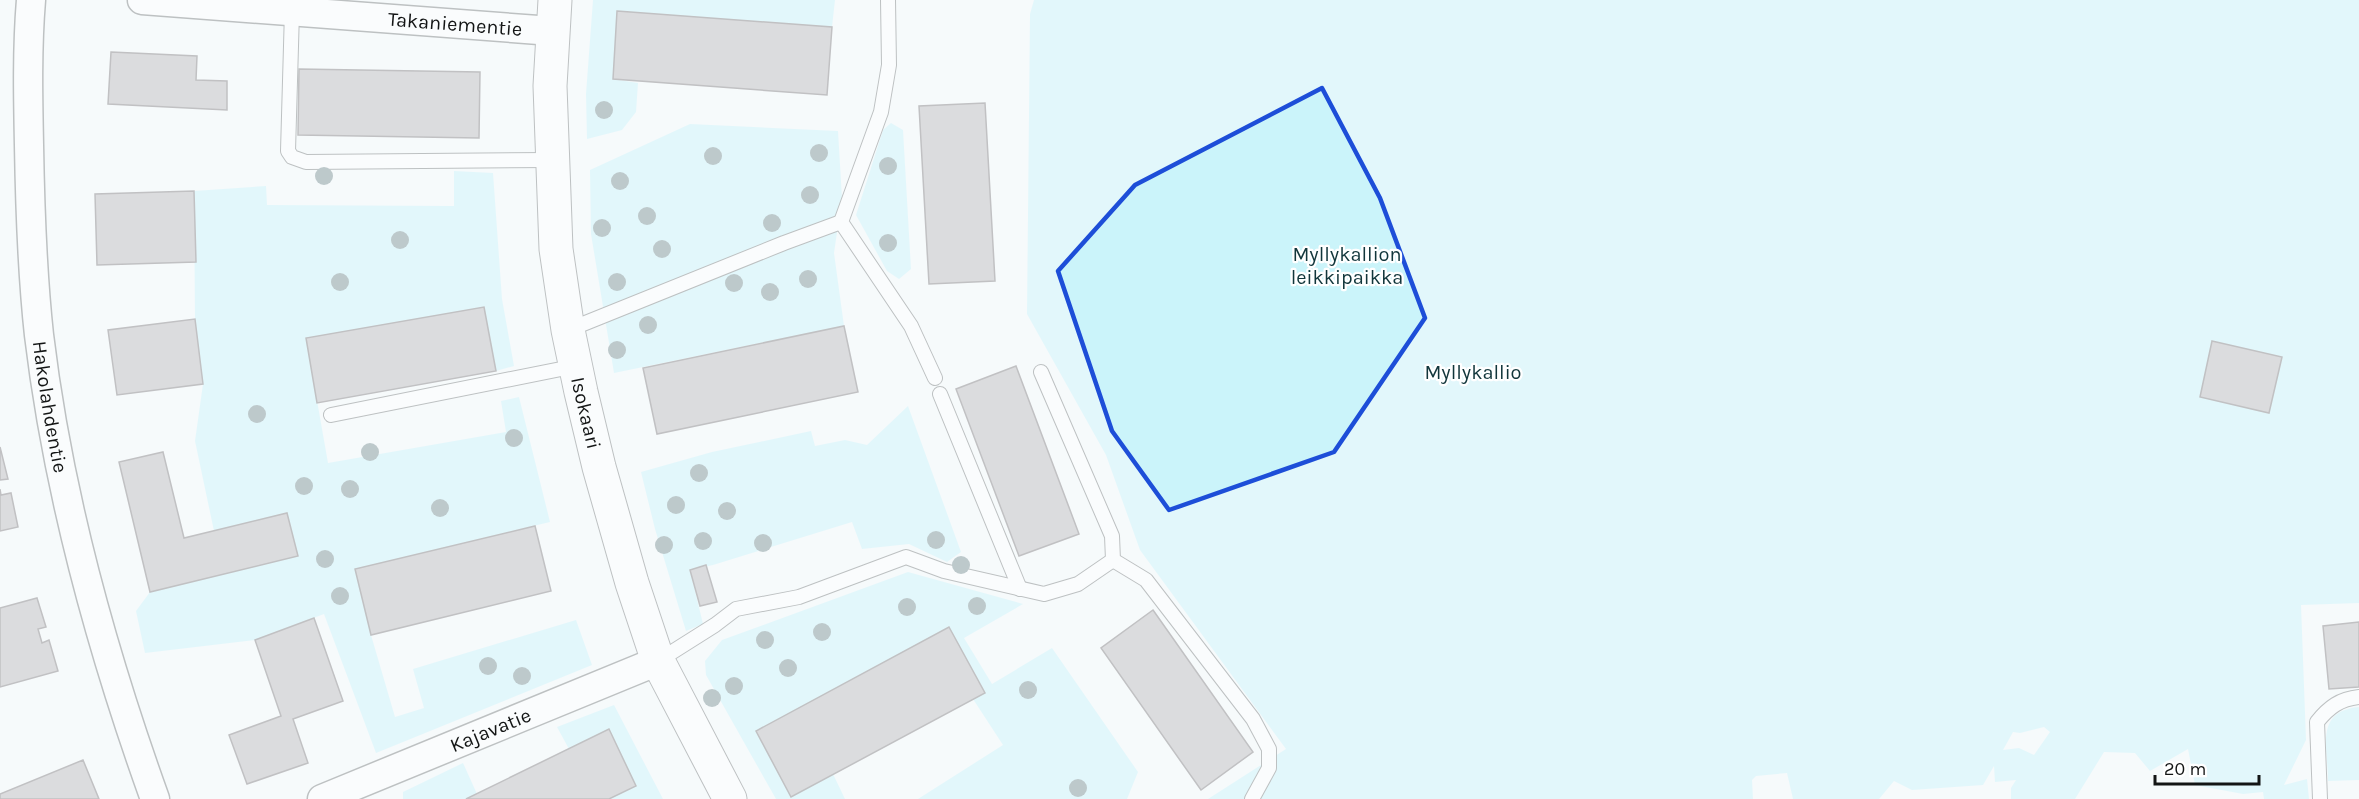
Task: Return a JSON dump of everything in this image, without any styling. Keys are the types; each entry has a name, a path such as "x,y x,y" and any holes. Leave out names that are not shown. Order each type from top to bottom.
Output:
{"street":[{"name":"Hakolahdentie","path":"31,0 29,104 31,238 39,334 52,422 104,648 128,725 155,799"},
{"name":"Takaniementie","path":"142,0 292,11 553,15"},
{"name":"Isokaari","path":"553,15 550,86 556,249 568,330 576,366 599,467 632,583 658,662 730,799"},
{"name":"Kajavatie","path":"322,799 658,662"}],"lane":[{"path":"568,330 841,222 880,112 889,64 888,0"},
{"path":"292,11 288,151 292,158 306,162 552,160"},
{"path":"841,222 911,326 935,378"},
{"path":"331,415 576,366"},
{"path":"1041,372 1112,537 1113,560"},
{"path":"940,394 1020,589"},
{"path":"658,662 736,609 799,597 906,557 944,572 1044,594 1077,584 1113,560"},
{"path":"1113,560 1146,580 1253,719 1269,749 1269,768 1251,799"},
{"path":"2320,799 2317,722 2333,705 2348,698 2359,697"}],"highlighted area":[{"path":"1322,88 1380,198 1425,318 1334,452 1169,510 1112,431 1058,271 1135,185"}],"green space":[{"path":"593,0 835,0 832,27 618,11 613,79 638,83 636,112 622,130 587,139 586,94"},
{"name":"Myllykallio","path":"1034,0 2359,0 2359,603 2301,605 2306,740 2284,785 2307,779 2309,799 2264,799 2263,792 2243,794 2195,785 2188,749 2150,771 2135,753 2104,752 2075,799 2011,799 2011,788 2016,780 1995,782 1994,766 1983,785 1912,790 1894,781 1879,799 1793,799 1787,773 1756,776 1752,780 1753,799 1208,799 1286,749 1140,550 1106,455 1027,314 1030,14","holes":["2044,727 2050,732 2034,755 2019,748 2003,750 2013,732 2020,733"]},
{"path":"891,123 903,130 911,269 899,279 887,271 856,215 883,130"},
{"path":"690,124 838,131 842,198 834,253 844,326 614,373 591,234 590,170"},
{"path":"454,171 493,173 502,299 514,366 496,371 484,307 306,338 328,463 506,432 501,401 519,397 550,522 355,569 371,635 395,717 424,708 413,669 576,620 592,665 376,753 324,614 255,640 145,653 136,611 150,592 214,531 195,441 203,384 195,319 194,191 266,186 267,205 454,206"},
{"path":"908,406 961,552 947,562 909,544 862,549 852,522 690,570 703,624 686,631 655,529 641,472 712,452 811,431 815,446 845,440 867,445"},
{"path":"908,572 1023,604 964,638 992,684 1052,648 1138,772 1127,799 918,799 1003,745 973,699 985,692 949,627 756,731 791,797 833,774 845,799 776,799 706,675 705,661 722,640"},
{"path":"614,705 663,799 609,799 636,786 609,730 569,749 557,727"},
{"path":"2359,707 2359,780 2328,781 2326,744 2329,723 2345,710"},
{"path":"463,763 477,794 466,799 403,799 403,792"}],"building":[{"path":"617,11 832,27 827,95 613,79"},
{"path":"111,52 197,56 196,80 227,81 227,110 108,104"},
{"path":"299,69 480,72 479,138 298,135"},
{"path":"985,103 995,281 929,284 919,106"},
{"path":"194,191 196,262 97,265 95,194"},
{"path":"484,307 496,371 317,403 306,338"},
{"path":"195,319 203,384 117,395 108,330"},
{"path":"844,326 858,392 657,434 643,368"},
{"path":"2212,341 2282,357 2269,413 2200,397"},
{"path":"1016,366 1079,534 1019,556 956,389"},
{"path":"0,447 8,479 0,480"},
{"path":"163,452 184,538 287,513 298,556 150,592 119,462"},
{"path":"0,489 1,495 11,493 18,527 0,531"},
{"path":"535,526 551,591 371,635 355,569"},
{"path":"706,565 717,602 700,606 690,570"},
{"path":"37,598 46,627 38,629 42,643 49,640 58,671 0,687 0,608"},
{"path":"1153,610 1253,752 1201,790 1101,648"},
{"path":"314,618 343,701 293,719 308,763 247,784 229,735 281,716 255,640"},
{"path":"2359,622 2359,687 2329,689 2323,626"},
{"path":"949,627 985,693 791,797 756,731"},
{"path":"609,729 636,786 609,799 466,799"},
{"path":"83,760 99,799 0,799 0,794"}],"park label":[{"name":"Myllykallion leikkipaikka","path":"1347,266"}]}
